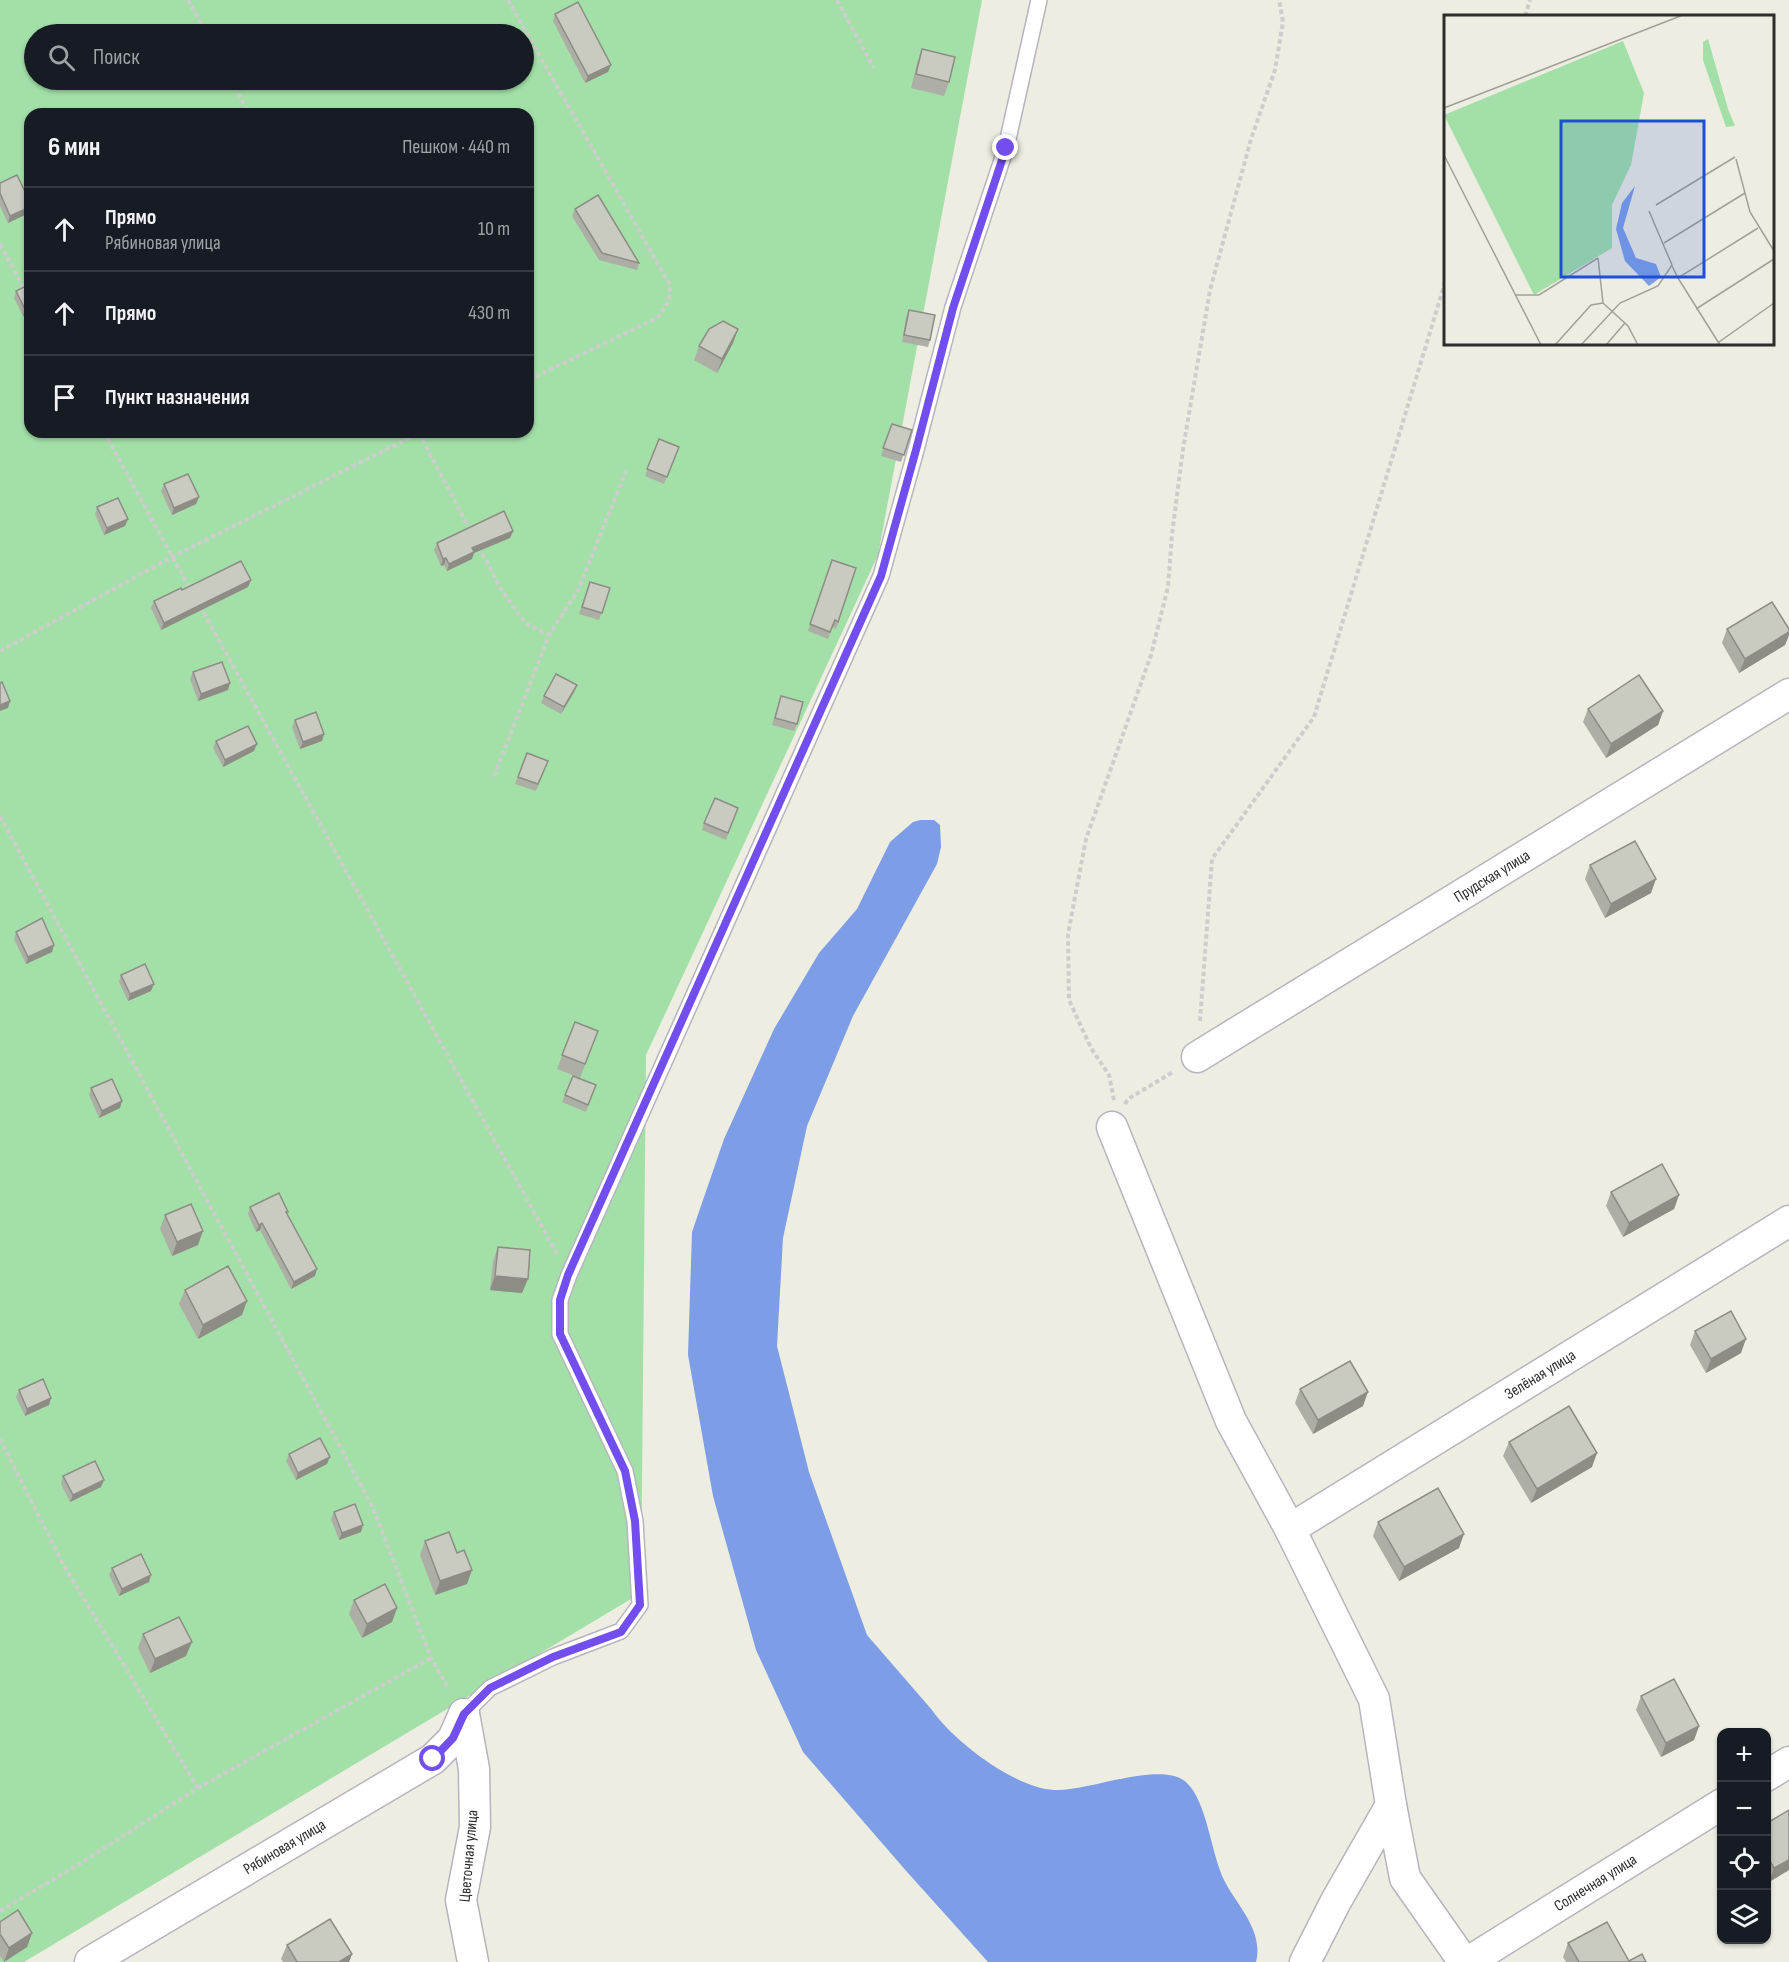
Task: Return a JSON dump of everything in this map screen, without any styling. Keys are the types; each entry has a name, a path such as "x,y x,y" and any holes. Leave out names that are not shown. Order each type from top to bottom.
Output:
{"street":[{"name":"Прудская улица","path":"1197,1058 1789,694"},
{"name":"Солнечная улица","path":"1112,1127 1231,1421 1290,1528 1374,1699 1405,1878 1466,1962 1717,1807"},
{"name":"Зелёная улица","path":"1290,1528 1789,1221"},
{"name":"Рябиновая улица","path":"90,1962 433,1759 453,1738 464,1714"},
{"name":"Цветочная улица","path":"464,1714 474,1769 475,1827 461,1900 473,1962"},
{"path":"1771,1773 1789,1762"},
{"path":"1305,1962 1336,1901 1391,1805"}],"lane":[{"path":"464,1714 490,1688 553,1657 621,1632 640,1605 635,1521 625,1471 560,1334 560,1300 568,1275 881,576 953,308 1006,148 1039,0"}],"path":[{"path":"188,0 201,24"},
{"path":"508,0 522,24"},
{"path":"837,0 874,68"},
{"path":"1112,1127 1114,1096 1109,1075 1090,1048 1070,1000 1068,934 1086,839 1151,655 1168,587 1183,449 1210,291 1251,139 1275,70 1283,22 1279,0"},
{"path":"1525,15 1530,0"},
{"path":"534,46 670,285 669,301 657,318 534,377"},
{"path":"236,90 246,108"},
{"path":"0,244 24,288"},
{"path":"1112,1127 1128,1099 1197,1058 1212,858 1314,717 1444,286"},
{"path":"107,438 568,1275"},
{"path":"0,651 172,557 408,438"},
{"path":"423,438 501,589 525,623 549,635"},
{"path":"494,776 549,635 578,590 626,471"},
{"path":"0,816 373,1508 431,1658 464,1714"},
{"path":"0,1439 64,1566 198,1788"},
{"path":"0,1911 198,1788 431,1658"}],"green space":[{"path":"0,0 982,0 878,555 646,1055 641,1593 24,1962 0,1962"}],"water":[{"path":"934,820 940,825 941,847 937,864 853,1016 807,1126 783,1238 777,1346 809,1472 867,1635 941,1722 986,1761 1039,1788 1068,1789 1124,1778 1160,1774 1176,1776 1187,1783 1194,1792 1204,1815 1219,1869 1253,1929 1257,1950 1256,1962 988,1962 803,1752 756,1650 713,1496 688,1355 692,1232 724,1139 774,1029 819,953 857,909 890,842 913,822"}],"building":[{"path":"578,2 611,65 588,76 555,14"},
{"path":"922,49 955,57 949,82 916,74"},
{"path":"17,175 24,190 24,210 10,216 0,193 0,183"},
{"path":"598,195 639,263 602,253 575,209"},
{"path":"24,287 24,307 16,291"},
{"path":"909,310 935,315 930,340 904,335"},
{"path":"723,321 738,329 722,359 699,346 709,329"},
{"path":"892,424 912,430 904,455 883,448"},
{"path":"659,439 679,447 667,477 647,469"},
{"path":"188,474 199,497 174,508 164,484"},
{"path":"118,498 128,519 107,528 97,507"},
{"path":"504,511 513,531 472,548 474,552 449,564 446,558 443,559 437,543"},
{"path":"832,560 856,568 838,622 835,620 830,632 810,624"},
{"path":"241,561 251,580 164,623 154,601"},
{"path":"590,582 610,588 602,613 582,607"},
{"path":"1772,602 1789,632 1745,659 1727,629"},
{"path":"222,662 230,683 201,694 193,672"},
{"path":"556,674 577,685 564,707 544,696"},
{"path":"1639,675 1663,711 1611,744 1588,709"},
{"path":"2,682 10,701 0,705 0,683"},
{"path":"781,696 803,702 797,724 775,718"},
{"path":"316,712 324,734 303,742 295,720"},
{"path":"248,726 257,744 225,760 216,741"},
{"path":"527,753 548,761 538,784 518,777"},
{"path":"715,798 738,808 728,833 704,823"},
{"path":"1635,841 1656,879 1611,904 1590,865"},
{"path":"42,918 54,945 28,957 16,932"},
{"path":"145,964 154,984 130,994 121,975"},
{"path":"575,1022 598,1031 585,1064 562,1055"},
{"path":"573,1076 596,1085 588,1105 565,1095"},
{"path":"112,1079 122,1101 102,1111 91,1088"},
{"path":"1662,1164 1679,1195 1629,1223 1611,1192"},
{"path":"279,1193 288,1212 286,1212 317,1269 294,1282 262,1223 259,1225 250,1207"},
{"path":"191,1204 203,1231 177,1242 165,1215"},
{"path":"498,1247 530,1250 528,1279 495,1276"},
{"path":"228,1266 247,1301 203,1325 185,1290"},
{"path":"1731,1311 1746,1339 1711,1359 1695,1331"},
{"path":"1350,1361 1368,1392 1318,1420 1300,1389"},
{"path":"43,1379 51,1398 27,1409 19,1390"},
{"path":"1569,1406 1597,1453 1537,1489 1509,1442"},
{"path":"320,1438 330,1457 298,1473 289,1454"},
{"path":"95,1461 104,1480 73,1495 63,1476"},
{"path":"1438,1488 1464,1534 1404,1567 1378,1522"},
{"path":"355,1504 363,1525 342,1533 334,1512"},
{"path":"449,1532 457,1553 464,1550 472,1570 440,1581 425,1541"},
{"path":"141,1554 151,1575 122,1589 112,1568"},
{"path":"385,1584 397,1608 367,1624 354,1600"},
{"path":"179,1617 192,1642 155,1659 143,1634"},
{"path":"1674,1679 1699,1726 1666,1743 1641,1696"},
{"path":"1789,1810 1789,1860 1774,1868 1771,1863 1771,1821"},
{"path":"18,1910 32,1933 9,1948 0,1934 0,1922"},
{"path":"330,1919 352,1954 339,1962 297,1962 287,1945"},
{"path":"1607,1922 1629,1961 1642,1954 1646,1962 1579,1962 1568,1943"}],"route":[{"path":"433,1759 453,1738 464,1714 490,1688 553,1657 621,1632 640,1605 635,1521 625,1471 560,1334 560,1300 568,1275 881,576 953,308 1006,148"}]}
